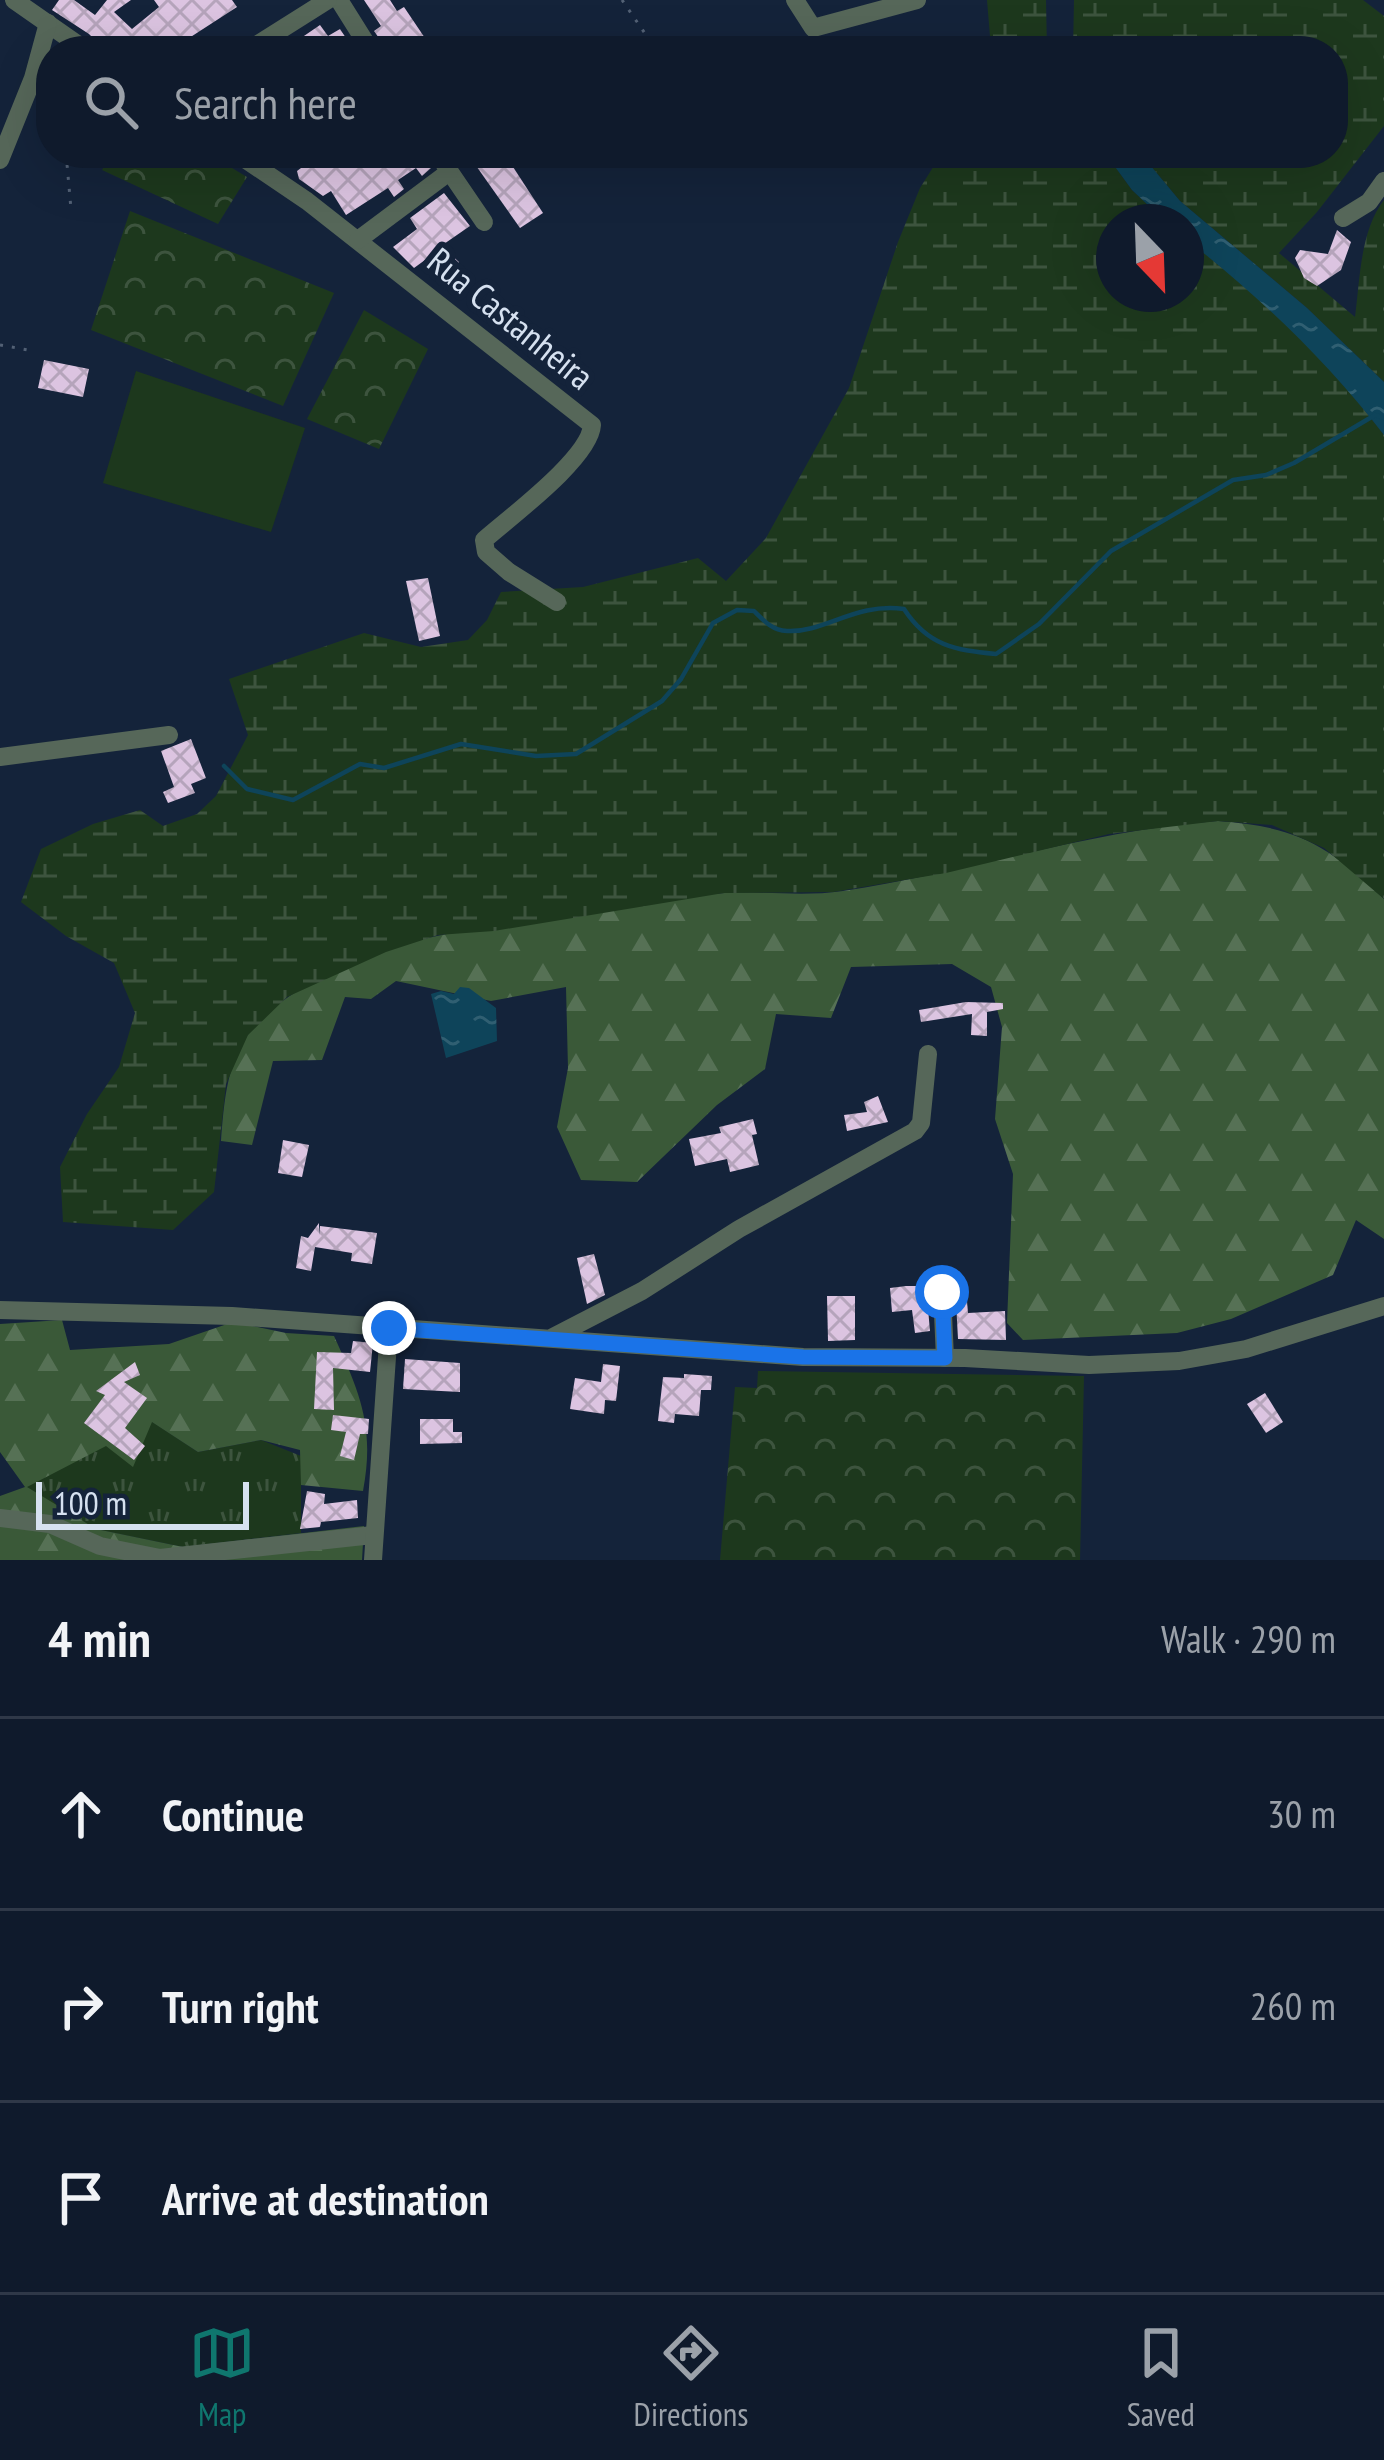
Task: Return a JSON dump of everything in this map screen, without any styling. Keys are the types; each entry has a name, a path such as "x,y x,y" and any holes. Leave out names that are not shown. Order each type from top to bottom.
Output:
{"street":[{"path":"14,0 66,36"},
{"path":"262,36 311,0"},
{"path":"267,36 328,0"},
{"path":"339,0 362,36"},
{"path":"795,0 813,28 917,0"},
{"path":"44,36 48,23"},
{"path":"0,160 3,137 36,67"},
{"name":"Rua Castanheira","path":"257,168 358,240 592,425 592,435 572,460 484,540 486,552 509,572 557,602"},
{"path":"446,168 484,222"},
{"path":"358,240 449,172"},
{"path":"1342,218 1370,202 1384,181"},
{"path":"0,757 169,734"},
{"path":"554,1337 642,1291 739,1229 915,1131 921,1123 928,1054"},
{"path":"942,1292 945,1358"},
{"path":"0,1310 232,1316 803,1357 1089,1365 1179,1361 1246,1349 1384,1306"},
{"path":"373,1560 389,1328"},
{"path":"0,1518 50,1524 100,1546 160,1558 373,1535"}],"path":[{"path":"622,0 647,36"},
{"path":"67,168 71,209"},
{"path":"0,345 34,351"}],"green space":[{"path":"987,0 1046,0 1047,36 990,36"},
{"path":"1074,0 1363,0 1384,16 1384,126 1279,253 1355,317 1366,241 1384,200 1384,382 1307,308 1204,221 1204,204 1184,204 1152,168 1348,168 1348,36 1073,36"},
{"path":"232,168 247,177 218,224 102,170"},
{"path":"933,168 1116,168 1147,204 1096,204 1096,312 1204,312 1204,254 1291,330 1384,435 1384,899 1324,848 1272,825 1218,821 1109,834 946,873 833,892 724,893 494,931 438,935 386,952 287,997 248,1035 226,1084 214,1192 173,1230 63,1222 60,1167 87,1114 119,1067 135,1013 114,963 66,936 21,902 41,849 93,824 140,810 163,826 197,814 216,796 248,735 229,679 364,633 421,647 468,640 487,620 501,592 583,587 698,558 726,581 766,538 849,388 898,242"},
{"path":"130,211 334,293 283,406 91,330"},
{"path":"364,310 428,349 379,449 307,419"},
{"path":"136,371 305,428 271,532 103,483"},
{"path":"1218,821 1269,828 1309,842 1345,864 1384,899 1384,1239 1356,1220 1333,1275 1231,1319 1177,1333 1023,1340 1007,1323 1013,1174 995,1119 1002,1027 991,987 952,964 851,967 831,1018 776,1014 765,1069 717,1105 637,1182 581,1180 557,1127 568,1068 566,987 491,1001 396,981 371,999 345,997 322,1060 273,1061 252,1145 221,1141 234,1061 262,1018 306,986 388,950 447,934 508,928 673,898 843,891 1124,833"},
{"path":"62,1320 70,1350 169,1344 233,1322 286,1333 334,1336 363,1411 367,1448 363,1491 301,1485 300,1450 261,1440 198,1452 152,1422 133,1467 106,1446 27,1487 96,1529 183,1547 364,1526 362,1560 0,1560 0,1496 25,1487 0,1452 0,1324"},
{"path":"758,1371 1084,1376 1080,1560 720,1560 735,1387 757,1388"},
{"path":"151,1421 198,1452 261,1440 301,1456 301,1533 183,1547 95,1529 26,1487"}],"water":[{"path":"1116,168 1152,168 1184,204 1147,204"},
{"path":"1204,221 1307,308 1384,382 1384,435 1339,381 1204,254"},
{"path":"460,987 469,988 496,1008 497,1041 446,1058 431,994 454,994"}],"building":[{"path":"59,0 74,0 95,15 107,0 131,0 114,12 132,29 159,7 154,0 232,0 237,7 192,36 91,36 52,10"},
{"path":"364,0 390,0 397,11 404,7 424,36 378,36 374,31 381,26"},
{"path":"320,25 328,36 304,36"},
{"path":"416,168 398,180 404,189 394,197 388,188 346,215 331,191 323,196 299,179 297,171"},
{"path":"478,168 514,168 543,213 520,228"},
{"path":"444,193 470,226 441,246 459,262 445,275 425,260 414,268 393,247 417,229 410,218"},
{"path":"1337,230 1351,242 1341,270 1317,286 1304,278 1295,258 1300,250 1328,254"},
{"path":"44,360 89,369 83,397 38,388"},
{"path":"428,578 440,636 419,641 406,581"},
{"path":"191,739 206,778 191,784 195,793 168,803 163,792 174,787 161,751"},
{"path":"966,1002 1003,1003 1003,1009 987,1012 987,1036 971,1035 972,1014 921,1022 919,1010"},
{"path":"878,1096 888,1122 847,1131 844,1115 867,1112 864,1102"},
{"path":"753,1119 759,1165 730,1172 727,1159 695,1166 689,1139 721,1133 719,1127"},
{"path":"283,1140 309,1145 302,1177 278,1173"},
{"path":"319,1223 319,1235 320,1226 377,1233 372,1264 351,1261 352,1253 315,1247 311,1271 296,1268 301,1236 308,1238"},
{"path":"594,1254 605,1295 587,1304 577,1258"},
{"path":"926,1286 930,1331 915,1333 912,1310 892,1312 890,1288"},
{"path":"827,1296 855,1296 855,1340 828,1341"},
{"path":"967,1301 968,1313 1005,1311 1006,1340 958,1339 956,1302"},
{"path":"353,1341 373,1343 370,1372 333,1368 334,1410 314,1409 317,1352 351,1353"},
{"path":"405,1359 460,1363 460,1392 403,1389"},
{"path":"135,1362 140,1375 124,1382 147,1398 125,1428 145,1446 134,1460 84,1423 105,1395 96,1391"},
{"path":"603,1364 620,1366 616,1401 605,1400 604,1414 570,1409 575,1378 601,1382"},
{"path":"684,1374 712,1376 711,1390 701,1390 699,1416 675,1414 674,1423 658,1421 663,1377 684,1378"},
{"path":"1265,1393 1283,1422 1266,1433 1247,1404"},
{"path":"333,1415 369,1419 368,1434 360,1434 354,1460 340,1456 346,1432 331,1430"},
{"path":"420,1419 453,1419 453,1432 462,1432 462,1443 420,1444"},
{"path":"307,1491 325,1494 324,1504 357,1500 358,1518 300,1529"}],"waterway":[{"path":"224,766 247,789 293,800 360,764 384,768 461,744 536,756 576,754 662,701 681,679 713,623 737,610 754,611 773,627 787,631 870,610 904,609 923,631 944,644 996,654 1039,624 1111,551 1233,480 1266,475 1375,415 1384,418"}],"route":[{"path":"389,1328 803,1357 945,1358 942,1292"}]}
